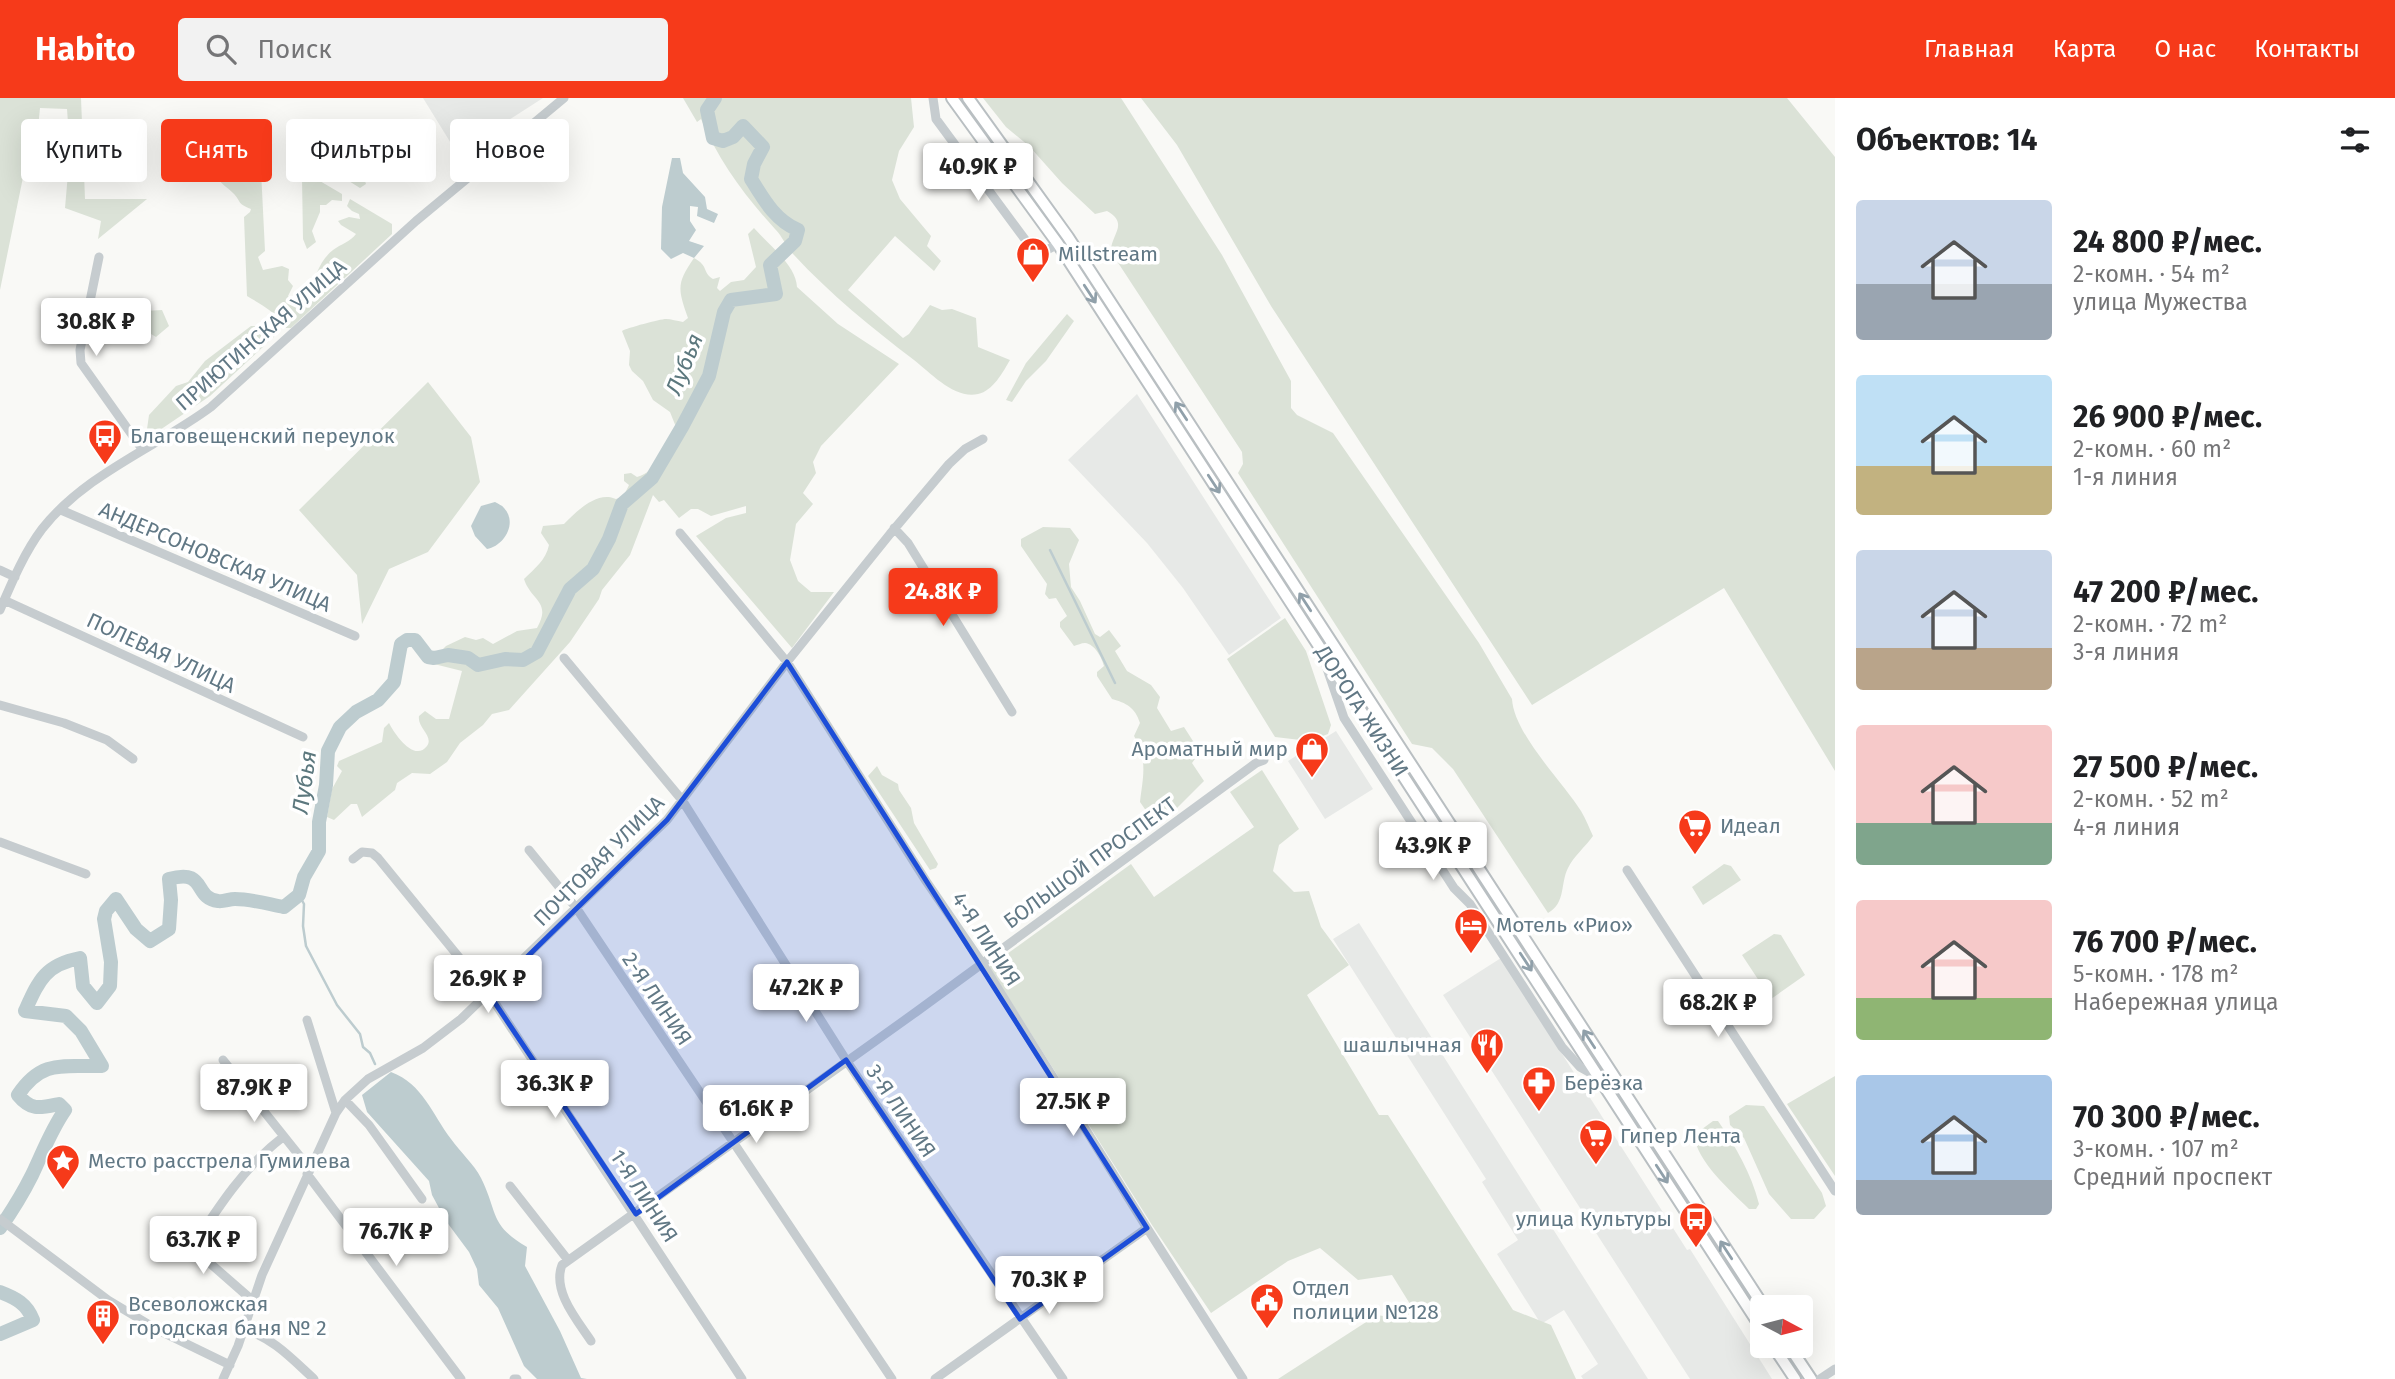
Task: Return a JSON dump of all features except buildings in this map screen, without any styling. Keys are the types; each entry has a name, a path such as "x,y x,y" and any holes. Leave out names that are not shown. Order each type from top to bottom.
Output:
{"main road":[{"name":"ДОРОГА ЖИЗНИ","path":"952,98 1058,244 1750,1310"},
{"name":"ДОРОГА ЖИЗНИ","path":"968,98 1083,260 1756,1295"},
{"path":"1781,1358 1795,1379"},
{"path":"1797,1358 1811,1379"}],"street":[{"name":"ПРИЮТИНСКАЯ УЛИЦА","path":"0,610 36,537 61,510 142,449 211,407 416,222 564,98"},
{"path":"933,98 936,118 1035,253 1058,244"},
{"path":"99,257 80,350 81,363 142,449"},
{"name":"ПОЧТОВАЯ УЛИЦА","path":"223,1379 244,1329 252,1300 335,1113 345,1100 368,1079 443,1034 489,994 667,820 894,528 949,464 965,449 983,439"},
{"name":"АНДЕРСОНОВСКАЯ УЛИЦА","path":"61,510 355,636"},
{"path":"894,528 908,543 1012,712"},
{"name":"4-Я ЛИНИЯ","path":"680,533 788,662 926,881 982,963 1243,1379"},
{"path":"0,570 15,577"},
{"name":"ПОЛЕВАЯ УЛИЦА","path":"4,600 303,737"},
{"path":"1319,645 1344,718 1454,888 1470,904 1562,1047 1580,1067 1600,1078"},
{"name":"3-Я ЛИНИЯ","path":"564,658 682,800 846,1060 1063,1379"},
{"path":"0,705 64,723 107,740 133,759"},
{"name":"БОЛЬШОЙ ПРОСПЕКТ","path":"568,1260 636,1214 1256,763 1264,760"},
{"path":"0,842 86,874"},
{"name":"2-Я ЛИНИЯ","path":"529,850 577,909 892,1379"},
{"name":"1-Я ЛИНИЯ","path":"353,859 362,852 372,853 378,858 489,994 636,1214 739,1378"},
{"path":"1627,870 1835,1191"},
{"path":"307,1020 335,1113"},
{"path":"223,1060 284,1137 461,1379"},
{"path":"345,1100 369,1125 422,1199"},
{"path":"193,1246 250,1166 284,1137"},
{"path":"510,1185 568,1260 560,1270 560,1285 565,1300 590,1341"},
{"path":"0,1219 108,1300 159,1330 230,1365"},
{"path":"177,1228 252,1300"},
{"path":"935,1379 1147,1228"},
{"path":"244,1329 271,1341 314,1379"},
{"path":"1820,1379 1835,1369"}],"highlighted area":[{"path":"787,662 1147,1228 1020,1319 846,1060 636,1214 489,994 667,820"}],"shaded area":[{"path":"0,98 81,98 82,119 68,119 67,109 40,108 39,119 21,119 22,182 0,290"},
{"path":"423,98 543,98 510,119 450,119 450,142"},
{"path":"683,98 911,98 914,127 899,151 892,180 900,199 931,236 927,246 941,261 934,271 895,236 848,290 903,338 909,334 930,305 942,310 952,309 976,318 978,347 1010,360 993,385 983,392 969,395 952,389 867,323 822,283 791,252 743,190 724,163 701,119 697,122"},
{"path":"983,98 1121,98 1222,255 1291,381 1291,408 1297,415 1333,433 1479,643 1512,699 1515,713 1530,742 1584,817 1593,836 1570,864 1560,899 1554,909 1548,913 1453,769 1432,748 1412,744 1238,473 1243,464 1242,452 1111,252 1117,220 1107,211 1095,214 1029,146 1006,127"},
{"path":"1141,98 1787,98 1835,157 1835,771 1724,588 1532,705 1271,306 1177,145"},
{"path":"672,158 680,158 683,173 705,197 707,209 718,214 714,223 697,216 698,207 690,206 690,221 696,230 689,241 704,246 694,258 683,253 671,259 661,249 662,207"},
{"path":"67,182 84,182 85,199 147,199 98,239 101,221 65,208"},
{"path":"221,182 262,182 265,251 258,257 263,270 282,266 289,269 288,280 293,286 288,296 293,300 300,292 310,291 325,259 356,234 338,221 349,217 360,219 359,214 347,206 350,199 392,224 392,234 291,328 286,328 273,313 247,296 244,217 251,209 241,204"},
{"path":"302,182 322,182 342,194 342,201 332,200 326,205 320,205 312,231 316,242 307,249 303,239"},
{"path":"350,182 365,182 360,188"},
{"path":"754,228 787,263 797,287 838,324 899,364 821,446 813,462 816,473 803,493 813,504 796,524 790,560 798,581 811,592 834,592 792,648 696,536 726,518 746,513 746,506 711,516 698,509 691,509 679,518 664,500 659,502 653,495 630,555 602,590 599,599 570,642 509,710 492,714 483,725 460,743 447,762 430,774 412,773 397,783 395,790 362,817 357,804 351,804 334,820 327,817 332,789 342,771 337,766 339,761 382,742 384,728 389,723 405,745 416,751 422,750 429,742 419,716 425,711 436,719 449,719 462,671 430,663 421,652 426,649 432,654 438,654 446,646 465,637 476,640 483,638 493,644 517,631 537,628 541,619 541,606 524,579 540,564 548,550 549,545 541,533 543,526 564,524 581,508 602,497 623,497 629,485 624,481 624,474 631,473 637,477 651,469 676,427 670,412 653,400 643,381 632,371 629,365 630,351 622,331 663,319 683,322 688,318 680,287 694,258 713,279 720,277 717,288 720,291 731,282 744,280 756,267 748,234"},
{"path":"162,310 169,326 156,337 141,328 145,311"},
{"path":"1067,314 1074,321 1046,361 1026,381 1012,402 1006,400 1026,363"},
{"path":"251,326 266,326 277,334 210,396 154,434 146,436 149,415 176,386 188,382 205,361"},
{"path":"428,382 471,437 480,482 428,552 389,569 362,624 357,575 299,510"},
{"path":"1137,394 1281,618 1229,655 1183,588 1147,543 1068,460"},
{"path":"495,502 508,514 509,527 504,539 487,549 475,536 471,526 481,506"},
{"path":"1043,527 1070,528 1079,540 1069,564 1071,587 1095,634 1100,637 1109,630 1121,646 1115,651 1127,671 1151,685 1160,697 1157,708 1171,731 1184,727 1200,752 1192,763 1204,781 1174,811 1159,820 1149,815 1140,802 1143,761 1134,736 1140,723 1138,718 1129,706 1112,699 1097,676 1097,672 1104,666 1095,649 1085,643 1074,646 1060,627 1060,622 1067,616 1056,598 1049,599 1045,594 1047,584 1021,546 1021,539"},
{"path":"1285,618 1306,651 1331,725 1328,734 1309,741 1275,737 1227,659"},
{"path":"1336,731 1373,789 1325,819 1288,761"},
{"path":"877,766 882,775 898,784 911,808 914,823 938,864 936,868 930,870 868,776"},
{"path":"1262,770 1299,829 1279,845 1273,871 1294,892 1309,891 1321,927 1349,965 1307,995 1379,1115 1388,1115 1513,1310 1551,1325 1576,1379 1278,1379 1377,1315 1401,1319 1410,1304 1392,1275 1358,1280 1320,1248 1288,1261 1211,1313 1152,1225 989,967 1131,864 1154,897 1254,827 1230,792"},
{"path":"1724,864 1731,866 1741,880 1703,905 1692,887"},
{"path":"1359,923 1648,1379 1583,1379 1581,1376 1598,1364 1564,1310 1541,1324 1497,1254 1518,1240 1482,1182 1486,1179 1333,939"},
{"path":"1774,934 1781,935 1805,975 1771,999 1742,955"},
{"path":"1501,958 1750,1344 1750,1358 1759,1358 1772,1379 1690,1379 1443,995"},
{"path":"391,1072 411,1084 426,1101 478,1173 500,1224 506,1232 527,1247 525,1266 560,1331 581,1378 587,1379 537,1379 524,1366 498,1308 479,1285 477,1269 469,1252 446,1221 432,1195 429,1181 367,1112 362,1095"},
{"path":"1835,1076 1835,1176 1787,1104"},
{"path":"1746,1105 1764,1106 1822,1193 1826,1206 1814,1219 1791,1219 1769,1194 1744,1138 1730,1125 1729,1116"},
{"path":"1713,1121 1718,1121 1742,1161 1759,1204 1756,1209 1749,1209 1716,1175 1696,1145 1694,1135"}],"waterway":[{"name":"Лубья","path":"0,1228 25,1188 65,1110 59,1104 32,1106 18,1095 27,1083 45,1070 65,1066 102,1066 81,1031 66,1016 25,1011 39,982 59,965 80,958 83,986 97,1003 110,986 111,962 104,919 106,911 116,899 136,929 150,941 169,929 169,879 189,877 195,880 205,895 218,901 241,899 284,907 299,895 304,877 319,851 319,822 326,785 328,751 340,727 356,712 378,700 394,682 401,644 407,640 415,640 428,657 448,655 468,658 478,665 505,659 523,660 537,652 570,589 593,569 609,539 622,504 652,478 682,427 709,376 724,312 731,300 776,294 770,265 795,241 798,230 776,215 751,179 754,164 763,147 743,126 733,137 723,141 713,138 707,110 715,98"},
{"path":"1050,550 1115,683"},
{"path":"299,895 304,904 306,946 337,1005 360,1034 363,1047 370,1053 375,1064"},
{"name":"Лубья","path":"0,1292 20,1302 33,1320 0,1334"}],"place":[{"name":"Millstream","path":"1033,284"},
{"name":"Благовещенский переулок","path":"105,466"},
{"name":"Ароматный мир","path":"1312,779"},
{"name":"Идеал","path":"1695,856"},
{"name":"Мотель «Рио»","path":"1471,955"},
{"name":"шашлычная","path":"1487,1075"},
{"name":"Берёзка","path":"1539,1113"},
{"name":"Гипер Лента","path":"1596,1166"},
{"name":"Место расстрела Гумилева","path":"63,1191"},
{"name":"улица Культуры","path":"1696,1249"},
{"name":"Отдел полиции №128","path":"1267,1330"},
{"name":"Всеволожская городская баня № 2","path":"103,1346"}]}
